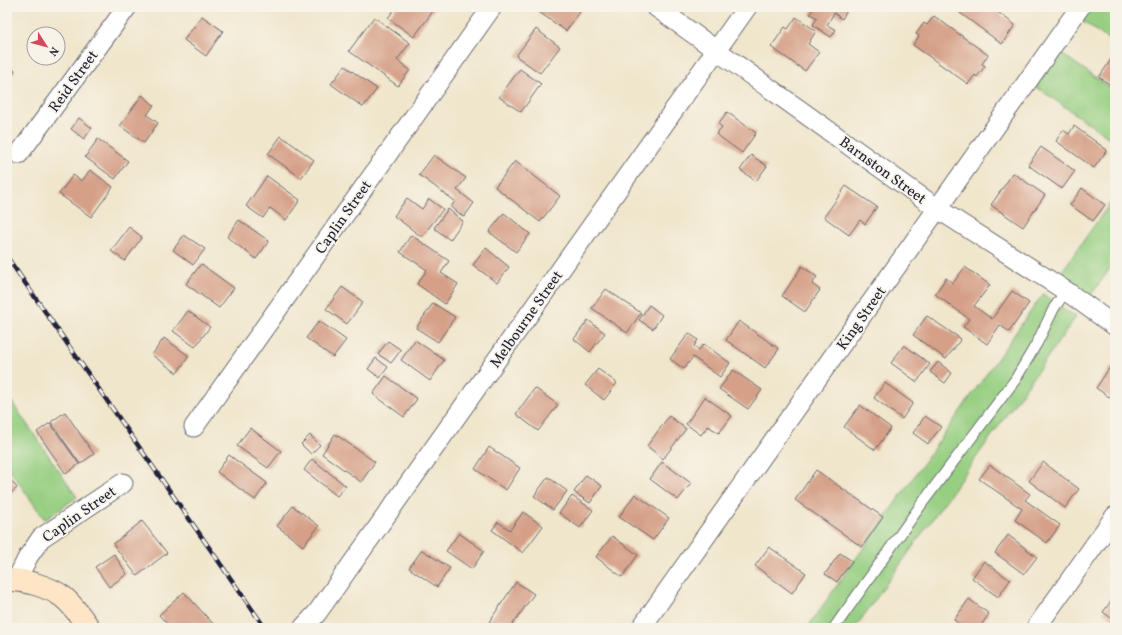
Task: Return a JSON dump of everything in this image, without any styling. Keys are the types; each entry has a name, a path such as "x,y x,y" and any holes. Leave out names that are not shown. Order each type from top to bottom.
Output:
{"street":[{"name":"Reid Street","path":"19,154 127,7"},
{"name":"Caplin Street","path":"194,427 492,7"},
{"name":"Barnston Street","path":"656,7 938,209 1066,291 1115,326"},
{"name":"Melbourne Street","path":"303,628 322,607 747,7"},
{"name":"King Street","path":"641,628 1080,7"},
{"name":"Caplin Street","path":"12,580 40,538 123,483"},
{"path":"1036,628 1115,516"},
{"path":"12,580 38,585 63,597 80,615 89,628"}],"lane":[{"path":"834,628 923,502 1014,380 1037,343 1054,308 1066,291"}],"green space":[{"path":"1092,7 1115,7 1115,44 1082,21"},
{"path":"1059,52 1115,91 1115,142 1035,86"},
{"path":"1115,196 1115,261 1089,298 1058,277"},
{"path":"1043,294 1076,317 855,628 807,628"},
{"path":"7,395 77,497 45,520 7,466"}],"building":[{"path":"396,7 436,7 414,37 388,18"},
{"path":"538,7 580,7 582,9 566,31 536,10"},
{"path":"814,7 849,7 842,19 834,13 827,25 836,30 831,37 813,25 817,18 810,14"},
{"path":"965,7 991,7 1015,25 1002,44 960,13"},
{"path":"202,16 223,31 206,56 184,40"},
{"path":"934,16 988,55 982,64 985,66 977,77 975,75 968,84 913,45 919,36 916,34 924,23 927,25"},
{"path":"374,17 410,43 397,60 410,70 398,86 349,51"},
{"path":"796,17 816,31 808,44 819,52 805,71 771,47 785,27 788,29"},
{"path":"536,29 560,47 540,73 516,56"},
{"path":"1115,54 1115,88 1099,77"},
{"path":"7,65 15,71 7,82"},
{"path":"345,66 377,89 363,107 331,84"},
{"path":"520,69 541,84 521,112 499,97"},
{"path":"142,95 154,105 147,115 158,123 144,143 120,126"},
{"path":"727,112 756,133 742,153 716,134 722,127 718,124"},
{"path":"79,118 92,128 84,139 71,129"},
{"path":"1074,126 1107,150 1094,168 1056,141 1063,130 1069,134"},
{"path":"281,136 314,160 301,178 268,154"},
{"path":"98,139 128,161 115,179 85,157"},
{"path":"1041,147 1075,171 1062,189 1028,165"},
{"path":"434,155 466,178 457,190 474,203 464,217 451,207 455,201 419,175"},
{"path":"751,155 767,166 756,181 740,170"},
{"path":"515,161 560,196 540,222 495,187"},
{"path":"90,170 113,187 91,217 59,194 73,175 82,181"},
{"path":"1013,173 1045,195 1023,227 991,205"},
{"path":"267,176 300,200 286,220 270,208 263,218 246,206"},
{"path":"846,186 877,207 865,224 860,220 849,235 824,217"},
{"path":"1082,188 1105,205 1093,221 1070,205"},
{"path":"407,198 422,209 429,199 443,209 422,237 394,216"},
{"path":"448,209 463,221 450,240 434,228"},
{"path":"504,213 530,234 516,252 489,232"},
{"path":"239,220 269,241 256,259 227,237"},
{"path":"129,227 142,237 125,261 111,251"},
{"path":"184,235 205,249 193,265 173,250"},
{"path":"411,235 449,261 441,273 458,284 445,304 417,284 427,270 400,252"},
{"path":"486,248 509,267 497,283 473,265"},
{"path":"201,264 234,288 219,308 186,284"},
{"path":"802,266 817,277 812,284 820,290 805,312 782,296"},
{"path":"965,267 990,285 974,306 992,319 1012,291 1029,303 1009,332 1000,325 987,344 963,327 969,319 935,294 946,278 953,283"},
{"path":"342,287 363,302 347,324 326,309"},
{"path":"606,289 641,313 627,333 592,308"},
{"path":"433,303 455,317 438,342 416,328"},
{"path":"649,305 662,315 653,329 639,320"},
{"path":"188,311 210,327 195,347 173,331"},
{"path":"927,316 961,339 946,359 913,335"},
{"path":"588,320 605,333 590,352 574,339"},
{"path":"319,321 346,340 333,357 306,338"},
{"path":"739,321 779,349 765,368 726,340"},
{"path":"689,333 698,340 694,346 699,350 704,344 730,363 720,377 693,357 684,369 670,359"},
{"path":"164,338 189,356 177,373 152,355"},
{"path":"415,340 444,360 430,381 401,360"},
{"path":"388,341 401,350 391,363 378,354"},
{"path":"904,345 930,364 917,382 891,363"},
{"path":"376,358 388,367 380,378 368,369"},
{"path":"938,362 952,373 945,383 930,372"},
{"path":"1110,367 1115,370 1115,401 1096,388"},
{"path":"598,369 617,383 604,400 585,385"},
{"path":"733,370 762,390 748,409 719,389"},
{"path":"386,376 417,399 404,417 373,394"},
{"path":"885,383 913,403 902,419 874,398"},
{"path":"535,388 558,405 538,431 516,414"},
{"path":"705,397 732,416 719,433 708,426 701,435 686,424"},
{"path":"860,405 891,428 875,450 844,427"},
{"path":"65,412 94,454 80,464 51,422"},
{"path":"669,416 686,429 663,459 647,446"},
{"path":"925,416 941,427 928,444 913,433"},
{"path":"50,423 79,464 66,474 37,432"},
{"path":"250,428 281,451 268,468 237,446"},
{"path":"335,434 375,462 361,482 322,454"},
{"path":"310,435 320,445 311,454 301,444"},
{"path":"489,447 520,468 506,490 475,469"},
{"path":"229,455 267,483 255,500 217,472"},
{"path":"312,459 346,486 337,496 304,470"},
{"path":"662,462 691,483 678,500 650,479"},
{"path":"1043,462 1079,489 1065,508 1029,481"},
{"path":"990,465 1030,494 1025,500 1060,525 1047,543 1015,520 1022,509 979,479"},
{"path":"816,470 883,517 862,547 795,500"},
{"path":"7,475 17,488 7,496"},
{"path":"586,475 602,486 590,503 574,492"},
{"path":"548,477 567,491 553,510 534,496"},
{"path":"635,494 669,518 653,540 619,517"},
{"path":"572,496 593,510 580,528 559,513"},
{"path":"293,506 319,526 303,546 277,526"},
{"path":"523,512 543,526 523,553 492,530 498,522 510,530"},
{"path":"142,521 167,553 137,576 113,544"},
{"path":"459,533 484,551 472,569 446,551"},
{"path":"1008,535 1037,557 1024,574 995,553"},
{"path":"612,536 638,555 622,577 596,557"},
{"path":"769,547 806,573 792,593 755,566"},
{"path":"422,550 450,568 437,587 409,568"},
{"path":"840,553 852,561 837,582 825,574"},
{"path":"114,554 127,574 109,587 95,567"},
{"path":"984,561 1010,580 998,597 972,578"},
{"path":"516,582 534,594 510,628 498,628 489,622"},
{"path":"184,592 217,628 171,628 159,615"},
{"path":"1115,596 1115,621 1103,612"},
{"path":"969,599 989,614 979,628 964,628 954,620"}],"railway":[{"path":"7,257 265,628"}]}
